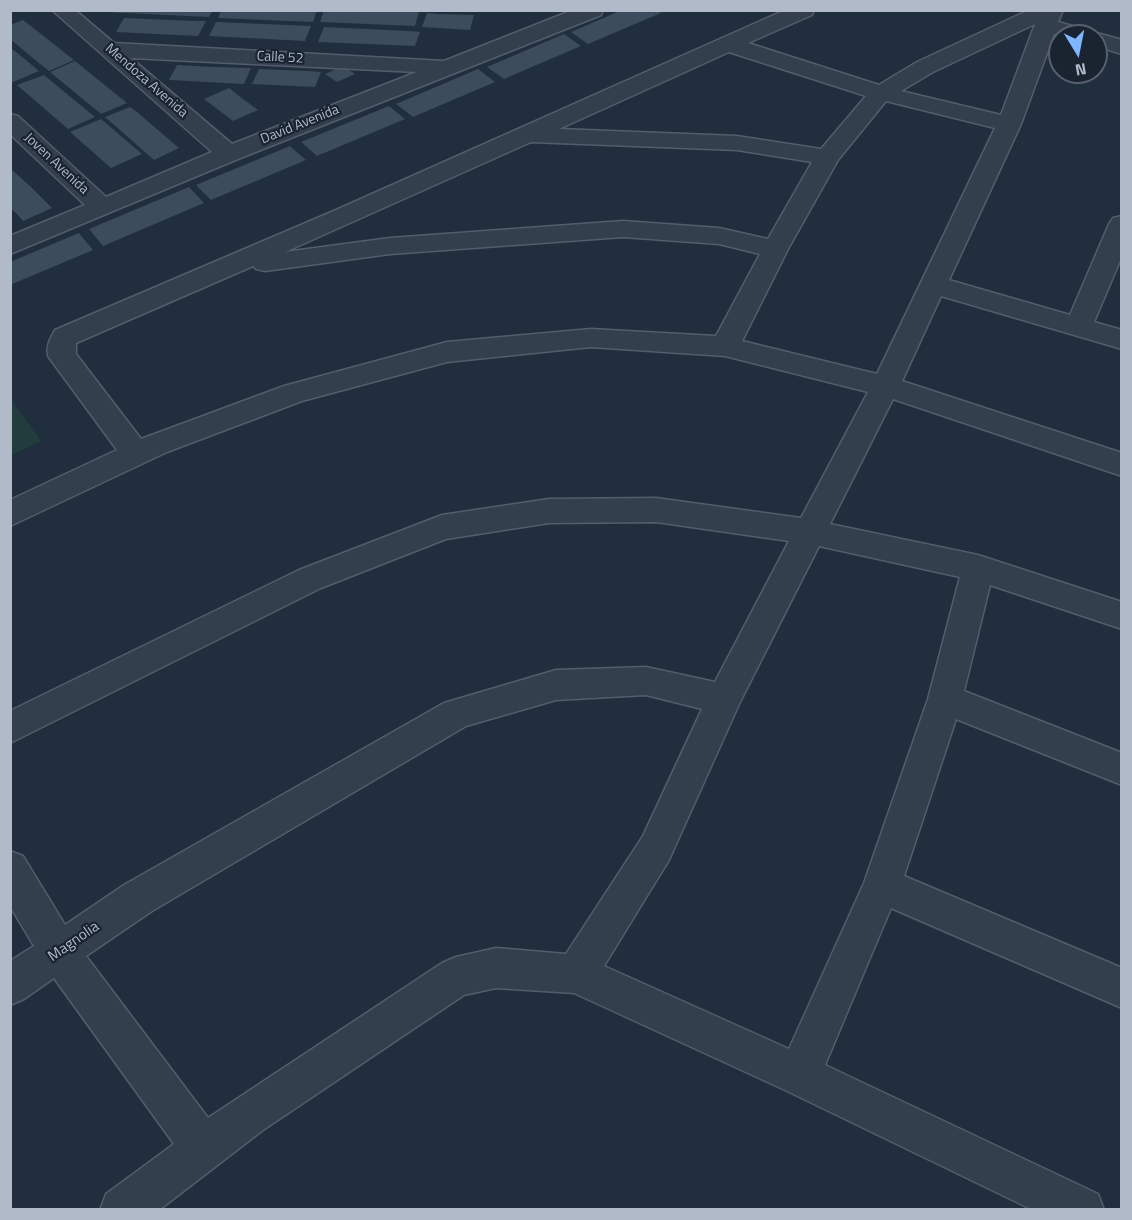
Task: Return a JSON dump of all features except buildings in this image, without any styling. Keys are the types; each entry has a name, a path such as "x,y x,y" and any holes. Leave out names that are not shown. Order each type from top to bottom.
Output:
{"street":[{"name":"Mendoza Avenida","path":"62,10 229,154"},
{"path":"136,454 62,356 60,346 65,338 804,10"},
{"name":"David Avenida","path":"10,246 229,154 584,11"},
{"path":"1048,15 1063,24"},
{"path":"725,346 826,157 881,93 925,67 1048,15"},
{"path":"576,974 656,848 724,699 808,531 885,386 1009,124 1048,15"},
{"path":"729,44 881,93 1009,124"},
{"name":"Calle 52","path":"111,50 449,66"},
{"name":"Joven Avenida","path":"10,121 102,207"},
{"path":"525,134 736,143 826,157"},
{"path":"1078,328 1122,224"},
{"path":"224,268 390,246 623,229 719,236 775,249"},
{"path":"933,284 1122,340"},
{"path":"10,514 156,444 294,393 447,352 591,338 725,346 885,386 1122,465"},
{"path":"10,728 310,579 442,527 549,511 656,510 808,531 978,568 1122,616"},
{"path":"800,1075 811,1044 882,885 945,699 978,568"},
{"name":"Magnolia","path":"10,985 138,898 456,714 556,685 646,681 724,699"},
{"path":"945,699 1122,769"},
{"path":"10,869 60,953 204,1149"},
{"path":"882,885 1122,988"},
{"path":"122,1209 248,1115 456,977 496,968 576,974 800,1075 1082,1209"}],"green space":[{"path":"11,399 41,441 10,455"}]}
